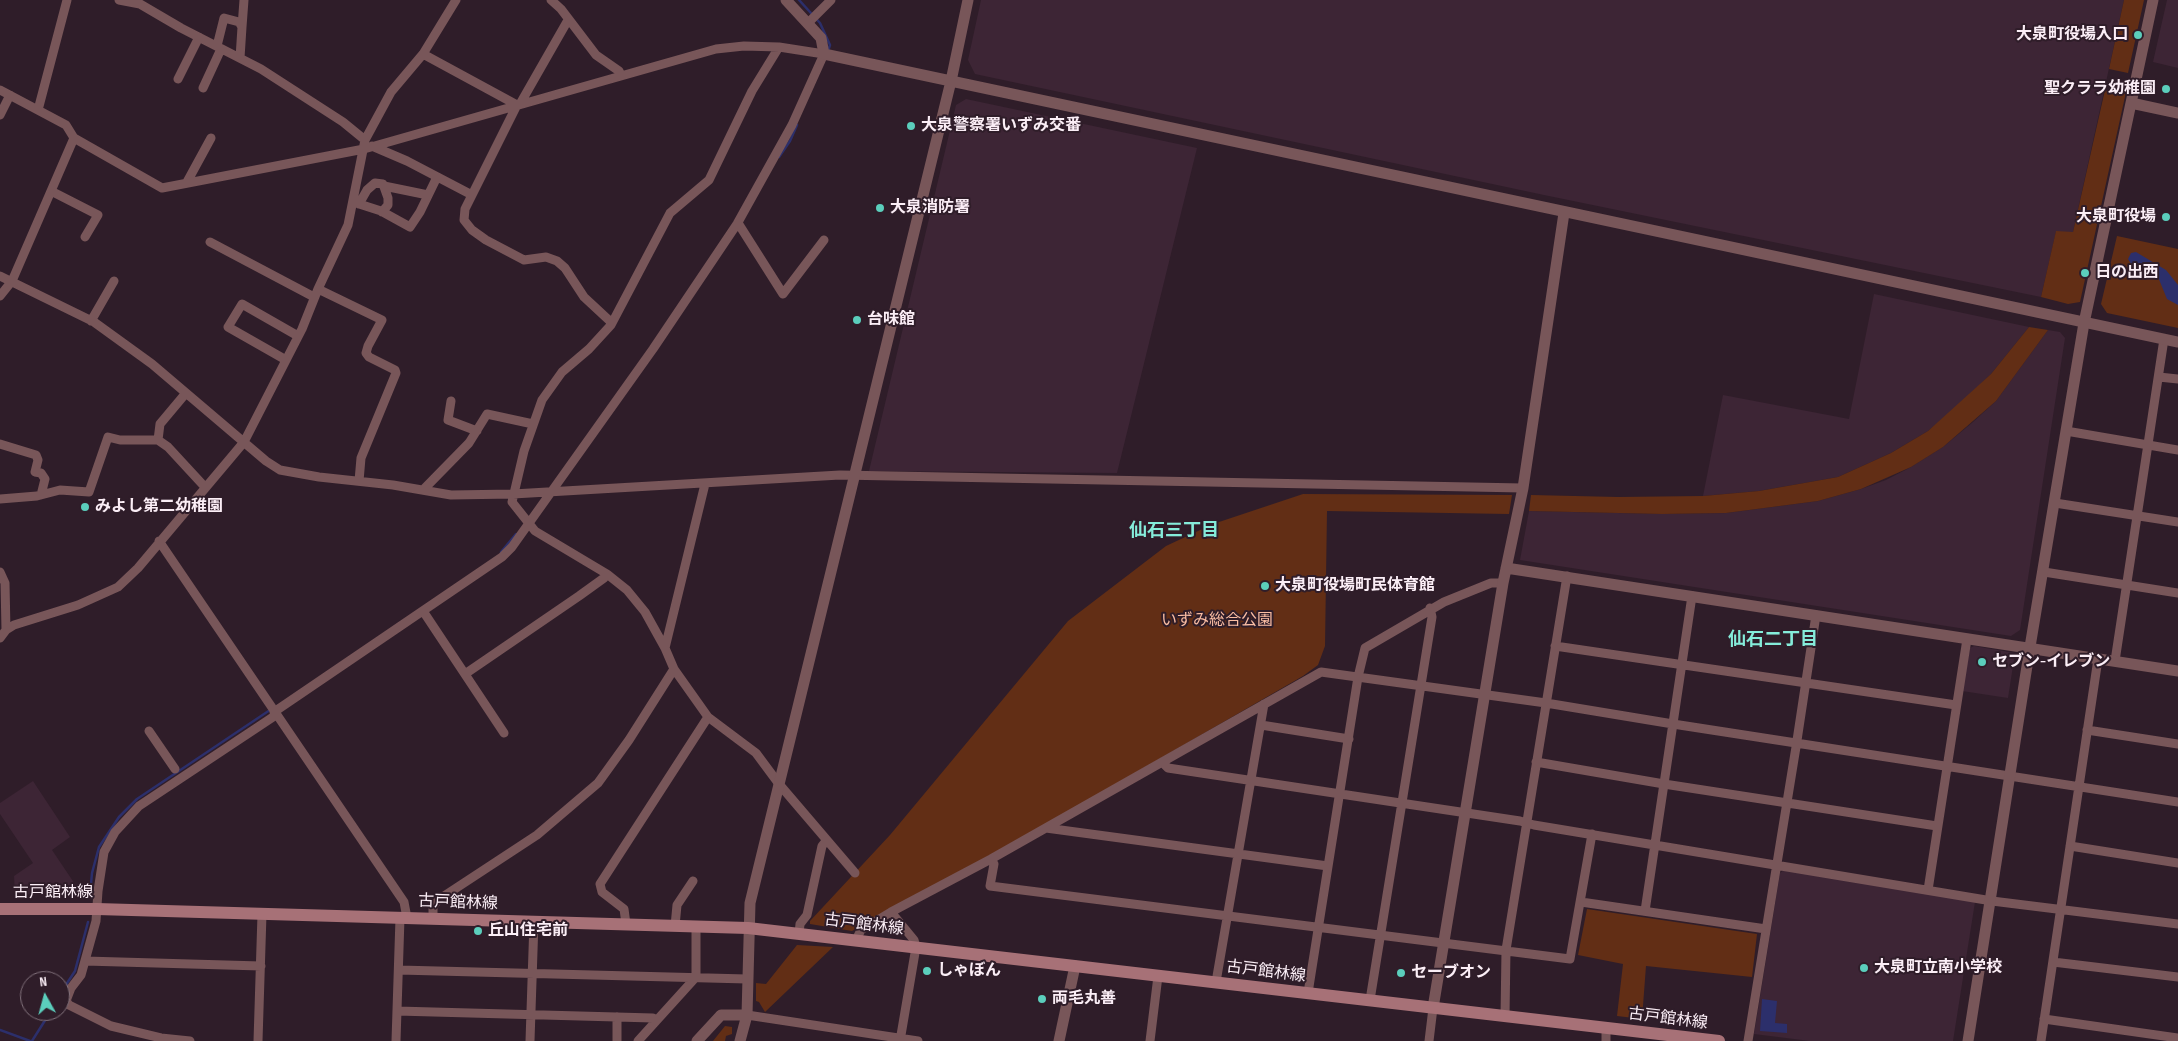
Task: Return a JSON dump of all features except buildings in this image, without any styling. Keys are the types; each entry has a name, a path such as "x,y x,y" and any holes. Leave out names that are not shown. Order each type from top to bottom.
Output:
{"main road":[{"name":"古戸館林線","path":"0,909 97,909 748,928 1718,1041"}],"street":[{"path":"38,110 67,0"},
{"path":"119,0 140,4 261,69 343,122 367,145 437,176 472,194"},
{"path":"240,58 244,0"},
{"path":"0,638 6,630 40,616 78,605 118,587 138,568 204,486 244,442 298,336 348,225 356,203 367,145 391,92 423,54 456,0"},
{"path":"551,0 596,55 619,71 621,75"},
{"path":"190,1041 161,1040 111,1026 69,1006 66,1001 71,988 81,975 96,921 104,852 118,827 139,806 276,714 502,557 529,524 653,349 738,223 792,125 824,54 821,38 786,0"},
{"path":"808,23 832,0"},
{"path":"740,1041 747,1015 750,903 951,81 968,0"},
{"path":"1968,1041 1992,901 2030,647 2084,323 2153,0"},
{"path":"203,88 219,47 224,18 239,22 242,27"},
{"path":"568,20 518,104 465,208 464,220 472,230 486,240 524,260 546,256 557,261 566,268 584,297 612,323"},
{"path":"178,79 199,37"},
{"path":"0,90 66,125 74,138 162,188 367,145 716,49 744,46 779,47 824,54 1564,213 2178,342"},
{"path":"779,47 752,91 709,180 670,213 612,323 589,349 562,372 542,400 512,494 512,502 529,524 546,539 607,574 627,590 645,612 665,648 674,669 708,717 756,753 778,784 855,873"},
{"path":"423,54 518,104"},
{"path":"0,115 10,95"},
{"path":"2131,103 2178,113"},
{"path":"0,296 12,281 74,138"},
{"path":"187,182 211,138"},
{"path":"356,203 382,212 410,228 437,176"},
{"path":"356,203 366,190 376,183 428,195"},
{"path":"382,212 388,205 384,186"},
{"path":"51,191 98,215 85,237"},
{"path":"1429,1041 1503,583 1523,488 1564,213"},
{"path":"738,223 783,294 824,240"},
{"path":"210,242 316,293 382,320 366,353 369,357 395,370 396,373 361,458 359,481"},
{"path":"0,276 91,321 152,364 266,461 280,470 451,495 512,494 854,476 1523,488"},
{"path":"91,321 114,281"},
{"path":"286,360 228,327 242,304 298,336"},
{"path":"2115,661 2164,339"},
{"path":"2159,376 2178,380"},
{"path":"158,440 160,424 186,393"},
{"path":"451,401 448,420 477,431"},
{"path":"423,490 469,443 487,414 533,424"},
{"path":"2066,431 2178,450"},
{"path":"0,499 41,495 60,490 89,492 108,437 120,440 158,440 204,486"},
{"path":"0,444 36,455 38,460 35,472 41,473 46,479 41,495"},
{"path":"665,648 705,484"},
{"path":"2055,503 2178,522"},
{"path":"159,542 404,902 396,1041"},
{"path":"1506,568 2178,671"},
{"path":"0,572 5,583 6,630"},
{"path":"2044,572 2178,593"},
{"path":"465,674 604,578 607,574"},
{"path":"1504,1016 1506,950 1567,576"},
{"path":"1308,993 1358,677 1365,648 1430,608 1485,585 1503,583"},
{"path":"1645,912 1692,596"},
{"path":"1370,1000 1379,935 1432,617 1430,608"},
{"path":"423,611 504,733"},
{"path":"1748,1041 1816,615"},
{"path":"1928,890 1967,639"},
{"path":"1555,646 1956,705"},
{"path":"2041,1041 2098,659"},
{"path":"432,918 433,906 438,900 537,835 598,783 629,740 674,669"},
{"path":"856,940 861,930 891,912 991,859 1321,672 1546,703 2178,802"},
{"path":"1216,982 1264,704"},
{"path":"626,924 624,909 602,892 600,884 708,717"},
{"path":"1260,725 1348,739"},
{"path":"2087,730 2178,744"},
{"path":"149,731 175,769"},
{"path":"1162,762 1168,768 1465,813 1992,901 2178,924"},
{"path":"1536,762 1664,784 1937,826"},
{"path":"1046,828 1328,866"},
{"path":"991,859 994,864 990,886 1570,959 1592,834"},
{"path":"799,934 800,924 806,915 822,846 826,841"},
{"path":"2070,846 2178,863"},
{"path":"674,926 677,905 693,881"},
{"path":"1581,902 1766,929"},
{"path":"891,912 914,940 916,947 900,1040"},
{"path":"258,1041 262,914"},
{"path":"530,1041 534,922"},
{"path":"638,1041 696,977 696,926"},
{"path":"85,961 261,966"},
{"path":"2053,962 2178,978"},
{"path":"1059,1041 1075,966"},
{"path":"399,970 747,979"},
{"path":"1150,1041 1158,976"},
{"path":"397,1011 653,1018 656,1020"},
{"path":"697,1041 721,1015 747,1015 900,1040 918,1041"},
{"path":"617,1017 617,1041"},
{"path":"2044,1019 2178,1038"},
{"path":"1606,1028 1606,1041"}],"shaded area":[{"path":"981,0 2124,0 2073,232 2056,232 2041,297 1544,195 975,74 968,60"},
{"path":"2167,0 2178,0 2178,68 2153,62"},
{"path":"966,99 1197,148 1117,473 869,471 956,105"},
{"path":"2136,252 2166,270 2178,285 2178,305 2167,299 2158,277 2148,271 2135,270 2128,259 2131,253"},
{"path":"1874,294 2029,327 1991,374 1960,404 1928,431 1891,453 1838,477 1759,491 1703,496 1723,395 1849,419"},
{"path":"2048,330 2060,332 2065,338 2020,630 2011,636 1520,560 1529,511 1662,514 1726,513 1818,501 1886,480 1943,447 1996,401"},
{"path":"1974,646 2015,653 2008,698 1962,691 1970,648"},
{"path":"33,781 70,837 52,850 83,896 15,894 14,876 33,863 0,814 0,803"},
{"name":"大泉町立南小学校","path":"1784,870 1975,902 1953,1041 1810,1041 1754,1034 1780,873"},
{"path":"1762,999 1777,1001 1775,1023 1787,1024 1787,1033 1760,1031"}],"green space":[{"path":"2124,0 2144,0 2128,73 2109,69"},
{"path":"2114,89 2126,92 2080,302 2068,304 2041,297 2056,231 2073,232 2105,90 2113,92"},
{"path":"2117,236 2178,249 2178,328 2107,313 2101,304"},
{"path":"2029,327 2048,330 1996,401 1943,447 1911,467 1861,489 1818,501 1726,513 1662,514 1529,511 1531,495 1703,496 1759,491 1838,477 1891,453 1928,431 1991,374"},
{"name":"いずみ総合公園","path":"1303,494 1512,495 1509,514 1327,511 1325,646 1318,665 1303,676 1000,851 889,909 852,931 810,924 810,921 890,835 1068,621 1166,546 1213,524"},
{"path":"1587,909 1757,934 1752,977 1646,966 1642,1019 1617,1016 1623,964 1578,955"},
{"path":"797,945 833,947 765,1012 759,1002 756,1001 756,983 766,984"},
{"path":"725,1026 732,1027 732,1034 726,1036 725,1041 713,1041"}],"waterway":[{"path":"799,0 820,23 830,45 828,51"},
{"path":"779,157 790,141 797,125"},
{"path":"501,552 516,534"},
{"path":"90,895 92,873 99,847 119,817 137,799 270,710"},
{"path":"70,979 75,971 88,922"},
{"path":"32,1041 45,1021"},
{"path":"0,1030 30,1041"}],"place":[{"name":"大泉町役場入口","path":"2138,35"},
{"name":"聖クララ幼稚園","path":"2166,89"},
{"name":"大泉警察署いずみ交番","path":"911,126"},
{"name":"大泉消防署","path":"880,208"},
{"name":"大泉町役場","path":"2166,217"},
{"name":"日の出西","path":"2085,273"},
{"name":"台味館","path":"857,320"},
{"name":"みよし第二幼稚園","path":"85,507"},
{"name":"大泉町役場町民体育館","path":"1265,586"},
{"name":"セブン-イレブン","path":"1982,662"},
{"name":"丘山住宅前","path":"478,931"},
{"name":"大泉町立南小学校","path":"1864,968"},
{"name":"しゃぼん","path":"927,971"},
{"name":"セーブオン","path":"1401,973"},
{"name":"両毛丸善","path":"1042,999"}],"district":[{"name":"仙石三丁目","path":"1174,531"},
{"name":"仙石二丁目","path":"1773,640"}]}
